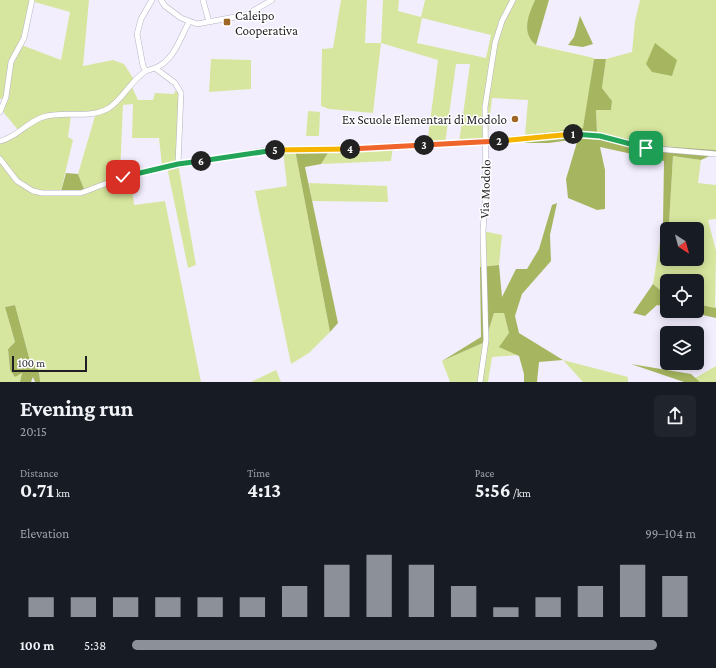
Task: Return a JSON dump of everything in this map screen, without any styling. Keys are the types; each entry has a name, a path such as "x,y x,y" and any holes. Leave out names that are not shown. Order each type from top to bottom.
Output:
{"street":[{"path":"0,112 6,97 9,68 24,38 32,0"},
{"path":"146,71 143,66 137,34 141,18 152,0"},
{"path":"161,0 165,6 189,22 197,24 246,15 272,0"},
{"path":"203,0 209,22"},
{"name":"Via Modolo","path":"480,382 486,340 483,231 487,142 485,107 488,81 496,43 502,21 513,0"},
{"path":"0,141 7,139 42,117 93,114 101,112 117,102 135,81 146,71 165,63 171,57 189,22"},
{"path":"155,68 175,83 181,93 178,164"},
{"path":"0,159 10,174 20,184 33,191 42,193 81,193 123,177 178,164 228,158 266,150 330,150 487,142 581,134 600,136 646,148 716,154"}],"green space":[{"path":"0,0 89,0 83,66 113,60 124,64 135,81 131,85 138,100 153,100 155,93 174,94 175,91 184,94 178,164 196,265 188,268 167,167 162,166 159,138 132,138 133,104 123,105 120,174 130,169 134,205 165,201 201,382 40,382 40,375 30,361 15,305 5,307 15,342 8,349 10,370 15,377 22,372 20,382 0,382 0,139 18,130 0,108 3,99 0,99","holes":["31,1 70,12 61,60 19,44","71,116 95,116 78,174 86,194 60,195 73,140 68,137"]},
{"path":"341,0 367,0 365,43 381,43 373,113 329,109 321,106 322,49 333,48"},
{"path":"383,0 399,0 398,11 421,17 425,0 535,0 529,18 528,30 531,40 536,45 594,58 584,129 525,135 528,100 492,98 487,142 459,143 470,64 456,64 445,144 427,145 438,60 381,43","holes":["422,18 491,35 486,58 417,43"]},
{"path":"535,0 549,0 536,45 531,40 527,30 528,18"},
{"path":"640,0 716,0 716,150 659,146 597,132 596,110 611,110 612,101 602,88 606,59 632,52 635,21"},
{"path":"580,16 593,44 583,47 568,45 574,37"},
{"path":"655,43 677,60 672,76 652,72 646,64"},
{"path":"211,59 251,60 251,89 209,92"},
{"path":"594,59 606,59 602,88 612,101 611,110 596,110 597,132 659,146 716,150 716,153 701,160 673,156 669,222 663,222 664,161 600,147 605,170 605,209 597,210 568,198 566,179 578,139 549,143 525,143 525,135 583,128"},
{"path":"308,111 320,112 319,136 306,136"},
{"path":"393,147 391,161 321,164 330,150"},
{"path":"283,150 295,150 330,332 309,353 291,364 255,191 287,186"},
{"path":"295,150 330,150 321,164 305,167 338,323 330,332"},
{"path":"673,156 701,160 698,183 716,185 716,219 708,220 716,251 715,308 704,306 704,274 660,274 660,290 653,284 660,241 660,266 704,266 704,222 669,222"},
{"path":"66,173 78,174 86,194 60,195"},
{"path":"309,183 387,186 388,202 312,201"},
{"path":"557,203 550,235 551,261 522,294 515,316 519,333 563,360 539,362 537,382 524,382 524,374 519,356 499,347 509,333 504,313 494,313 485,342 442,361 481,337 480,267 499,265 502,297 516,269 527,269 539,249 552,205"},
{"path":"483,231 502,235 499,265 480,267 481,232"},
{"path":"653,284 660,290 660,306 657,305 645,316 633,313"},
{"path":"15,305 30,361 38,370 40,382 35,382 33,377 31,382 20,382 22,373 15,377 10,370 8,349 15,342 5,307"},
{"path":"704,306 716,307 716,318 704,315"},
{"path":"494,313 504,313 509,333 519,355 492,357 488,382 450,382 442,361 485,342"},
{"path":"563,360 628,377 628,382 583,382"},
{"path":"631,364 691,374 700,382 684,382"},
{"path":"716,366 716,382 700,382 695,378"},
{"path":"276,370 281,382 251,382"}],"place":[{"name":"Caleipo Cooperativa","path":"227,22"},
{"name":"Ex Scuole Elementari di Modolo","path":"515,119"}],"route":[{"path":"123,177 178,164 228,158 266,150 330,150 459,144 525,139 565,134 600,136 646,148"}]}
